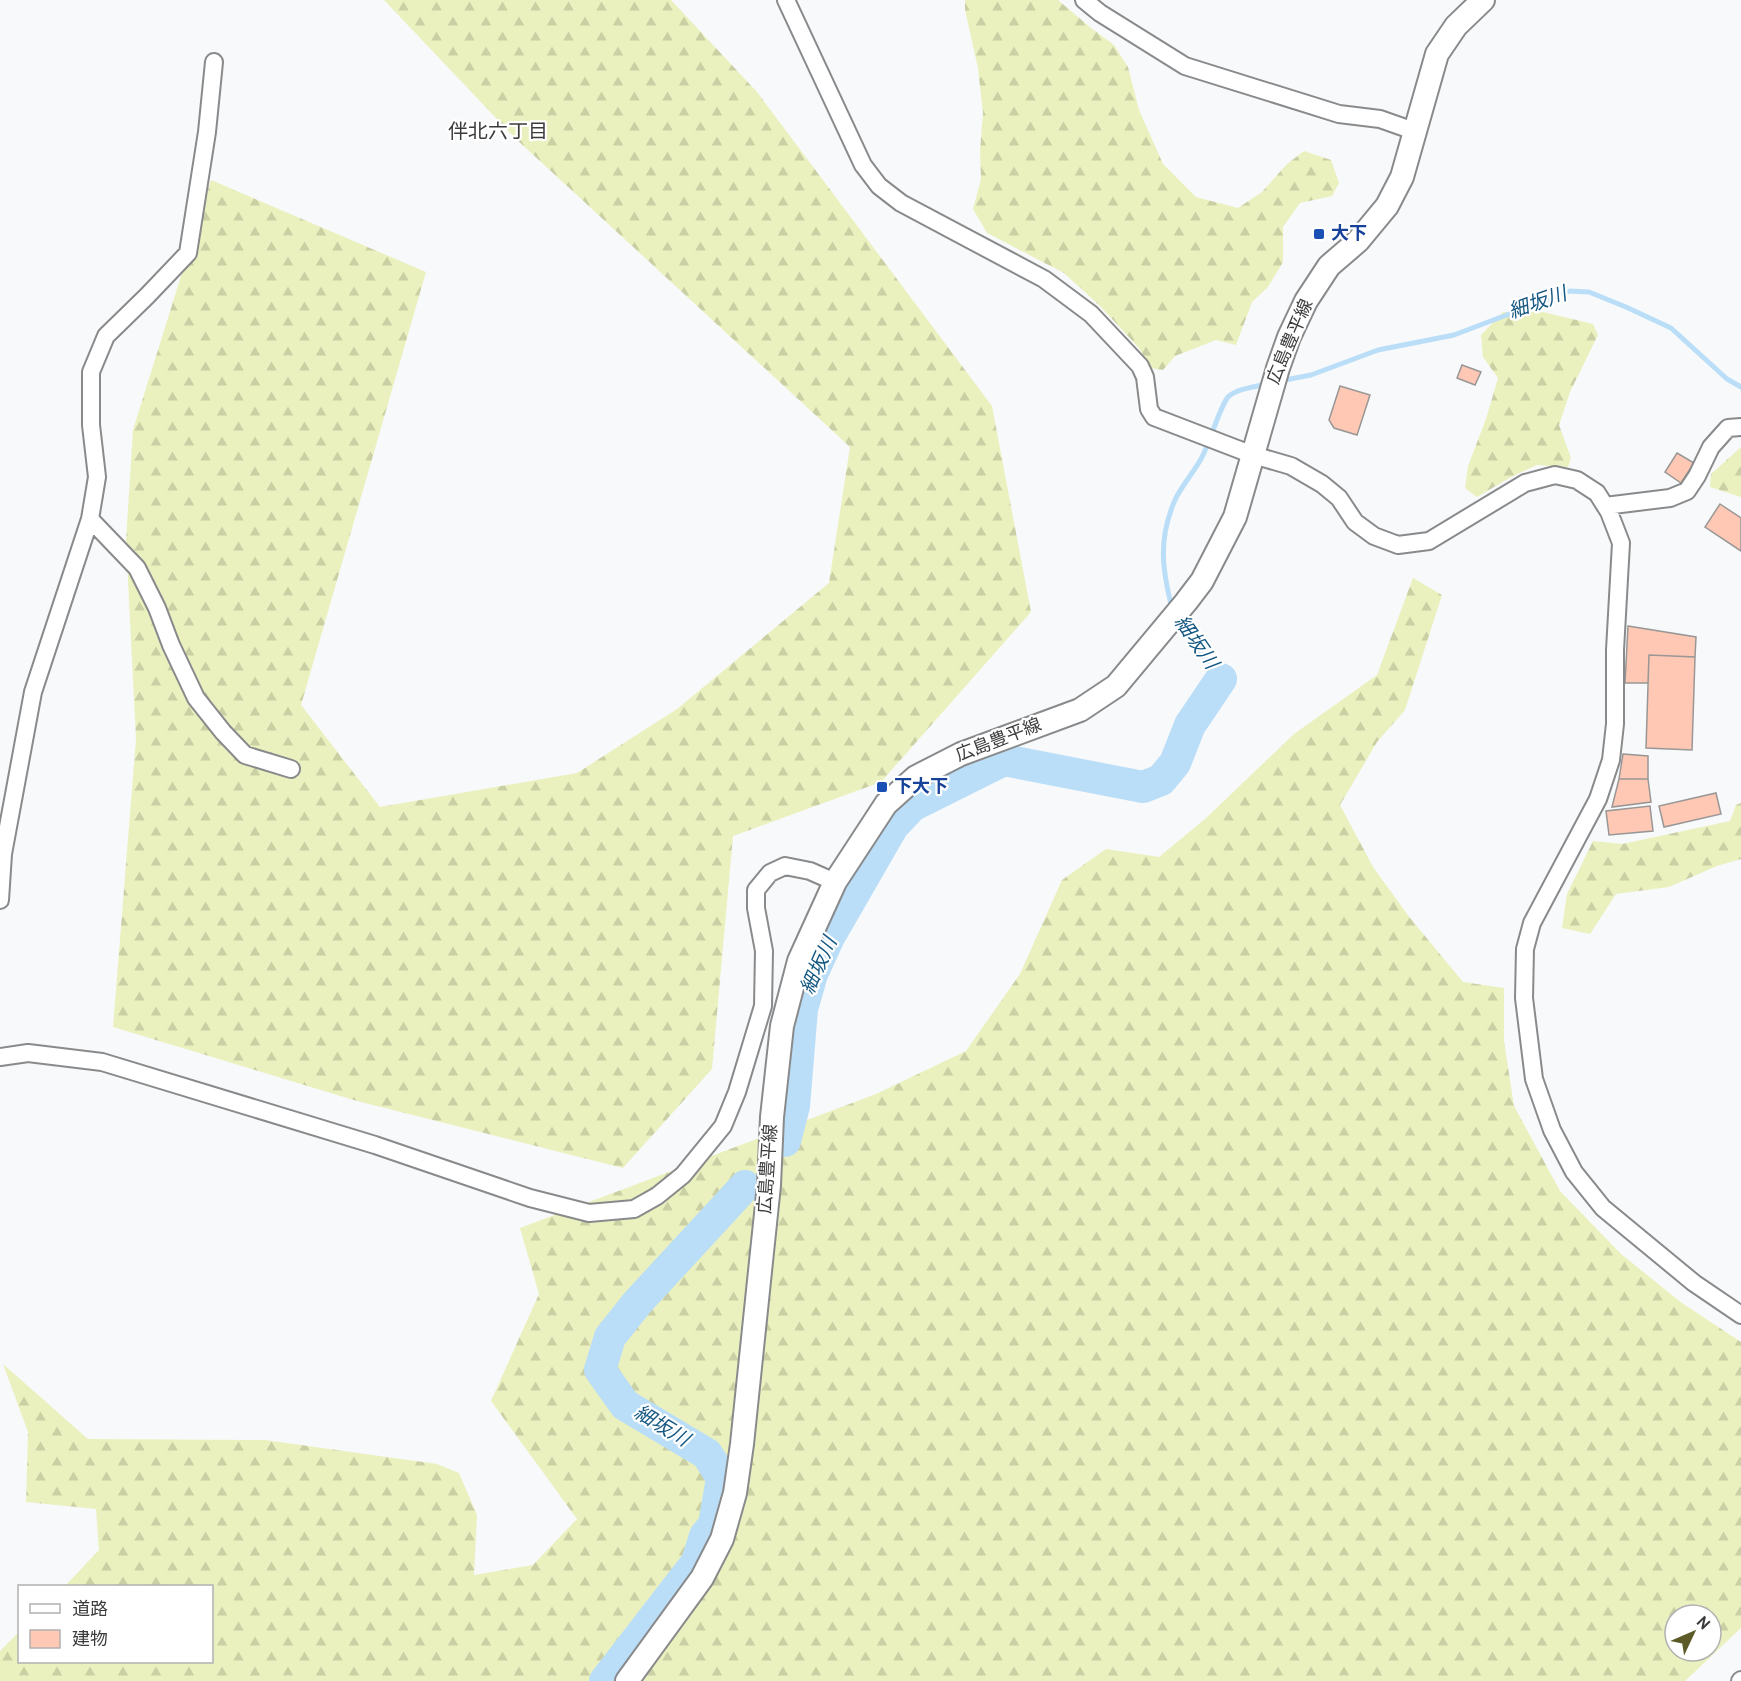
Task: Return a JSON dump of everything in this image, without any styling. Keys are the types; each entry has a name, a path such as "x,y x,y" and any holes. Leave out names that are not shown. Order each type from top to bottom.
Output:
{"main road":[{"name":"広島豊平線","path":"627,1681 702,1578 722,1539 735,1493 769,1185 772,1117 782,1026 799,961 835,882 886,804 916,777 961,753 1080,710 1116,686 1170,624 1202,581 1235,517 1278,368 1289,337 1306,301 1329,266 1358,241 1387,206 1402,177 1437,54 1456,26 1483,0"}],"street":[{"path":"786,0 863,165 879,186 901,203 1044,279 1091,314 1140,366 1145,377 1149,409 1154,417 1253,455 1291,466 1322,484 1339,498 1355,522 1374,537 1398,545 1429,542 1526,483 1555,475 1577,480 1597,493 1621,543 1615,650 1615,724 1611,760 1598,799 1532,923 1525,949 1524,998 1534,1079 1552,1130 1574,1172 1603,1208 1694,1283 1741,1315"},
{"path":"1084,0 1100,13 1185,66 1339,114 1380,119 1414,131"},
{"path":"0,900 3,854 33,692 90,519 97,477 91,425 91,372 106,336 188,252 207,132 214,62"},
{"path":"1605,506 1670,498 1687,491 1698,476 1711,447 1728,429 1741,427"},
{"path":"90,519 137,568 196,698 223,732 244,754 291,769"},
{"path":"0,1056 28,1053 102,1062 375,1145 530,1198 589,1213 633,1209 657,1196 682,1175 723,1126 737,1092 763,1006 764,951 756,908 756,890 770,873 784,866 810,871 835,882"}],"green space":[{"path":"384,0 671,0 757,92 992,406 1031,612 881,782 733,836 712,1069 623,1168 357,1101 113,1027 136,739 126,541 133,430 211,180 426,272 301,705 380,807 577,773 677,709 829,583 850,447 515,138"},
{"path":"965,0 1058,0 1114,45 1128,67 1139,110 1163,164 1196,197 1238,208 1262,192 1287,164 1304,151 1331,160 1339,183 1332,196 1300,203 1283,227 1283,262 1268,287 1252,302 1236,345 1216,340 1175,356 1163,370 1151,368 1139,348 1100,306 1064,273 987,233 973,209 981,179 980,151 983,113 978,68 965,10"},
{"path":"1503,312 1543,312 1593,324 1598,335 1570,392 1559,425 1571,458 1568,467 1537,465 1477,497 1465,488 1468,466 1486,419 1498,378 1483,357 1481,335"},
{"path":"1741,447 1741,497 1710,487 1711,474"},
{"path":"1413,578 1442,595 1405,710 1377,742 1340,805 1373,867 1410,918 1463,982 1504,988 1504,1041 1514,1106 1560,1191 1621,1254 1682,1303 1741,1342 1741,1628 1723,1645 1723,1603 1663,1603 1663,1663 1704,1663 1685,1681 0,1681 0,1651 18,1633 18,1663 213,1663 213,1585 66,1585 99,1550 96,1509 26,1502 28,1432 3,1364 88,1439 265,1440 437,1464 459,1473 477,1515 474,1575 533,1565 577,1519 491,1401 539,1294 520,1228 876,1094 966,1051 1020,974 1062,880 1106,849 1159,857 1205,819 1294,734 1377,675"},
{"path":"1741,803 1741,859 1717,866 1669,887 1616,894 1590,934 1562,928 1567,894 1593,841 1622,844 1730,821 1736,805"}],"building":[{"path":"1462,365 1481,372 1475,385 1457,378"},
{"path":"1340,386 1370,395 1357,435 1334,428 1329,420"},
{"path":"1677,453 1694,463 1681,483 1665,472"},
{"path":"1720,504 1741,518 1741,551 1705,527"},
{"path":"1628,626 1696,637 1695,657 1649,655 1648,683 1625,683"},
{"path":"1649,655 1695,657 1692,750 1646,748"},
{"path":"1623,754 1648,756 1648,779 1619,779"},
{"path":"1619,779 1648,779 1651,802 1612,807"},
{"path":"1716,793 1721,814 1664,827 1659,806"},
{"path":"1650,806 1653,831 1609,835 1606,811"}],"waterway":[{"name":"細坂川","path":"1280,381 1311,375 1378,350 1454,335 1570,291 1589,292 1671,328 1727,379 1741,387"},
{"name":"細坂川","path":"1172,608 1163,554 1166,528 1175,500 1201,459 1228,397 1242,390 1267,384"},
{"name":"細坂川","path":"1177,623 1221,679"},
{"name":"細坂川","path":"785,1141 794,1106 802,1009 812,974 829,937 893,826 912,806 1004,760 1143,787 1161,780 1175,763 1190,725 1221,679"},
{"name":"細坂川","path":"605,1681 697,1562 705,1536 714,1525 722,1478 707,1454 625,1405 600,1370 610,1337 637,1303 745,1186"}],"place":[{"name":"大下","path":"1319,234"},
{"name":"下大下","path":"882,787"}],"district":[{"name":"伴北六丁目","path":"498,133"}]}
